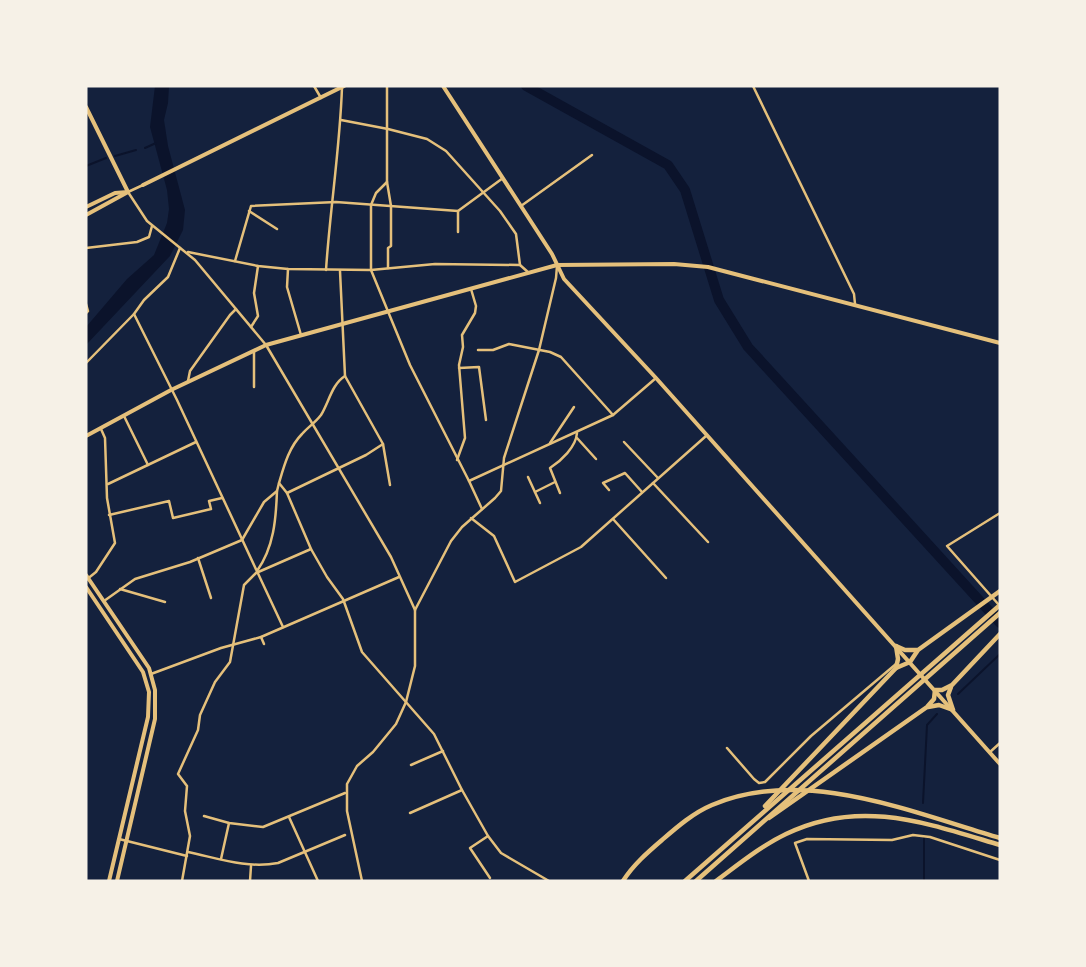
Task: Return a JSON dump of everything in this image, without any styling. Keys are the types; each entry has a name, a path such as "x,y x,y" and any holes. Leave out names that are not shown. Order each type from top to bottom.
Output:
{"highway":[{"path":"770,803 897,666 910,662 918,650 998,592"},
{"path":"685,881 770,803 1000,606"},
{"path":"696,881 784,801 1000,613"},
{"path":"953,710 948,694 952,685 1000,634"},
{"path":"897,666 896,646 905,650 918,650"},
{"path":"756,828 927,707 934,699 935,690 942,690 952,685"},
{"path":"927,707 939,705 953,710"},
{"path":"622,881 646,854 677,826 698,812 727,800 776,791 813,790 868,800 1000,838"},
{"path":"716,881 773,841 815,823 859,816 890,816 916,820 1000,845"}],"street":[{"path":"314,86 321,98"},
{"path":"386,86 388,129 387,182 391,206 391,246 388,248 388,268"},
{"path":"443,86 552,254 564,278 656,378 1000,764"},
{"path":"753,86 854,294 855,304"},
{"path":"86,214 343,87"},
{"path":"326,270 330,203 341,120 343,87"},
{"path":"86,107 128,192 152,226 186,252 266,344 391,557 415,610 415,666 406,702 396,724 357,766 347,784 345,793 350,833 362,881"},
{"path":"341,120 427,139 446,150 500,212 516,234 520,265"},
{"path":"521,206 592,155"},
{"path":"235,261 251,206 330,203 458,211 503,178"},
{"path":"387,182 376,194 371,205 371,270 410,365 482,508"},
{"path":"86,207 115,193 128,192"},
{"path":"249,211 277,229"},
{"path":"458,211 458,232"},
{"path":"86,248 137,242 148,237 152,226"},
{"path":"86,363 168,277 180,247"},
{"path":"186,252 258,266 288,269 340,271 435,264 520,265 529,273"},
{"path":"415,610 451,541 471,518 500,491 502,465 539,350 556,278 557,265"},
{"path":"86,436 171,390 266,344 557,265 693,265 722,270 1000,343"},
{"path":"251,327 258,316 254,293 258,266"},
{"path":"288,269 287,288 301,335"},
{"path":"340,271 341,324 345,376 384,444 390,485"},
{"path":"457,460 466,432 459,368 463,347 462,335 475,313 476,306 471,289"},
{"path":"86,304 88,311 86,313"},
{"path":"188,382 190,371 236,309"},
{"path":"134,314 283,627"},
{"path":"478,350 493,350 510,344 561,356 613,415"},
{"path":"254,350 254,387"},
{"path":"459,368 479,367 486,420"},
{"path":"182,881 190,836 185,811 187,786 178,774 198,730 200,715 215,682 230,662 244,585 256,573 269,550 275,521 277,491 290,452 301,434 313,425 339,380 345,376"},
{"path":"469,481 578,433 613,415 656,378"},
{"path":"548,445 574,407"},
{"path":"123,415 148,464"},
{"path":"100,427 105,438 109,515 115,543 96,572 87,578 151,674 156,690 155,719 117,881"},
{"path":"560,493 550,468 562,461 577,438 578,433"},
{"path":"471,518 494,536 515,582 581,547 706,436"},
{"path":"577,438 596,459"},
{"path":"108,484 196,442"},
{"path":"624,442 658,478"},
{"path":"287,493 338,467 353,462 384,444"},
{"path":"609,490 603,483 625,473 642,492"},
{"path":"528,477 540,503"},
{"path":"535,492 555,482"},
{"path":"280,483 287,493 311,549 344,601 362,652 426,723 488,836 501,853 549,881"},
{"path":"653,483 708,542"},
{"path":"104,601 135,579 198,558 242,540 264,502 277,491"},
{"path":"109,515 169,501 173,518 211,509 209,501 222,498"},
{"path":"1000,514 947,546 1000,606"},
{"path":"613,519 666,578"},
{"path":"256,573 311,549"},
{"path":"198,558 211,598"},
{"path":"151,674 261,637 399,577"},
{"path":"86,587 88,593 143,672 149,692 148,717 109,881"},
{"path":"88,593 95,588"},
{"path":"120,589 165,602"},
{"path":"261,637 264,644"},
{"path":"727,748 754,779 759,783 765,782 811,736 897,666"},
{"path":"989,752 1000,743"},
{"path":"411,765 443,752"},
{"path":"410,813 462,790"},
{"path":"204,816 229,823 263,828 345,793"},
{"path":"289,817 318,881"},
{"path":"221,859 229,823"},
{"path":"188,852 251,866 278,863 345,835"},
{"path":"810,881 794,843 807,839 892,840 913,835 930,837 1000,860"},
{"path":"488,836 470,848 490,878"},
{"path":"119,839 187,856"},
{"path":"250,881 251,866"}],"water":[{"path":"155,86 169,86 164,120 168,146 185,210 183,230 170,256 86,345 86,327 127,279 154,255 167,223 169,209 167,190 150,127"}],"waterway":[{"path":"526,86 668,165 685,190 719,300 748,347 1000,623"},
{"path":"145,148 156,143"},
{"path":"115,156 136,150"},
{"path":"86,166 106,158"},
{"path":"958,694 1000,654"},
{"path":"923,803 927,725 937,714"},
{"path":"924,838 924,881"}]}
